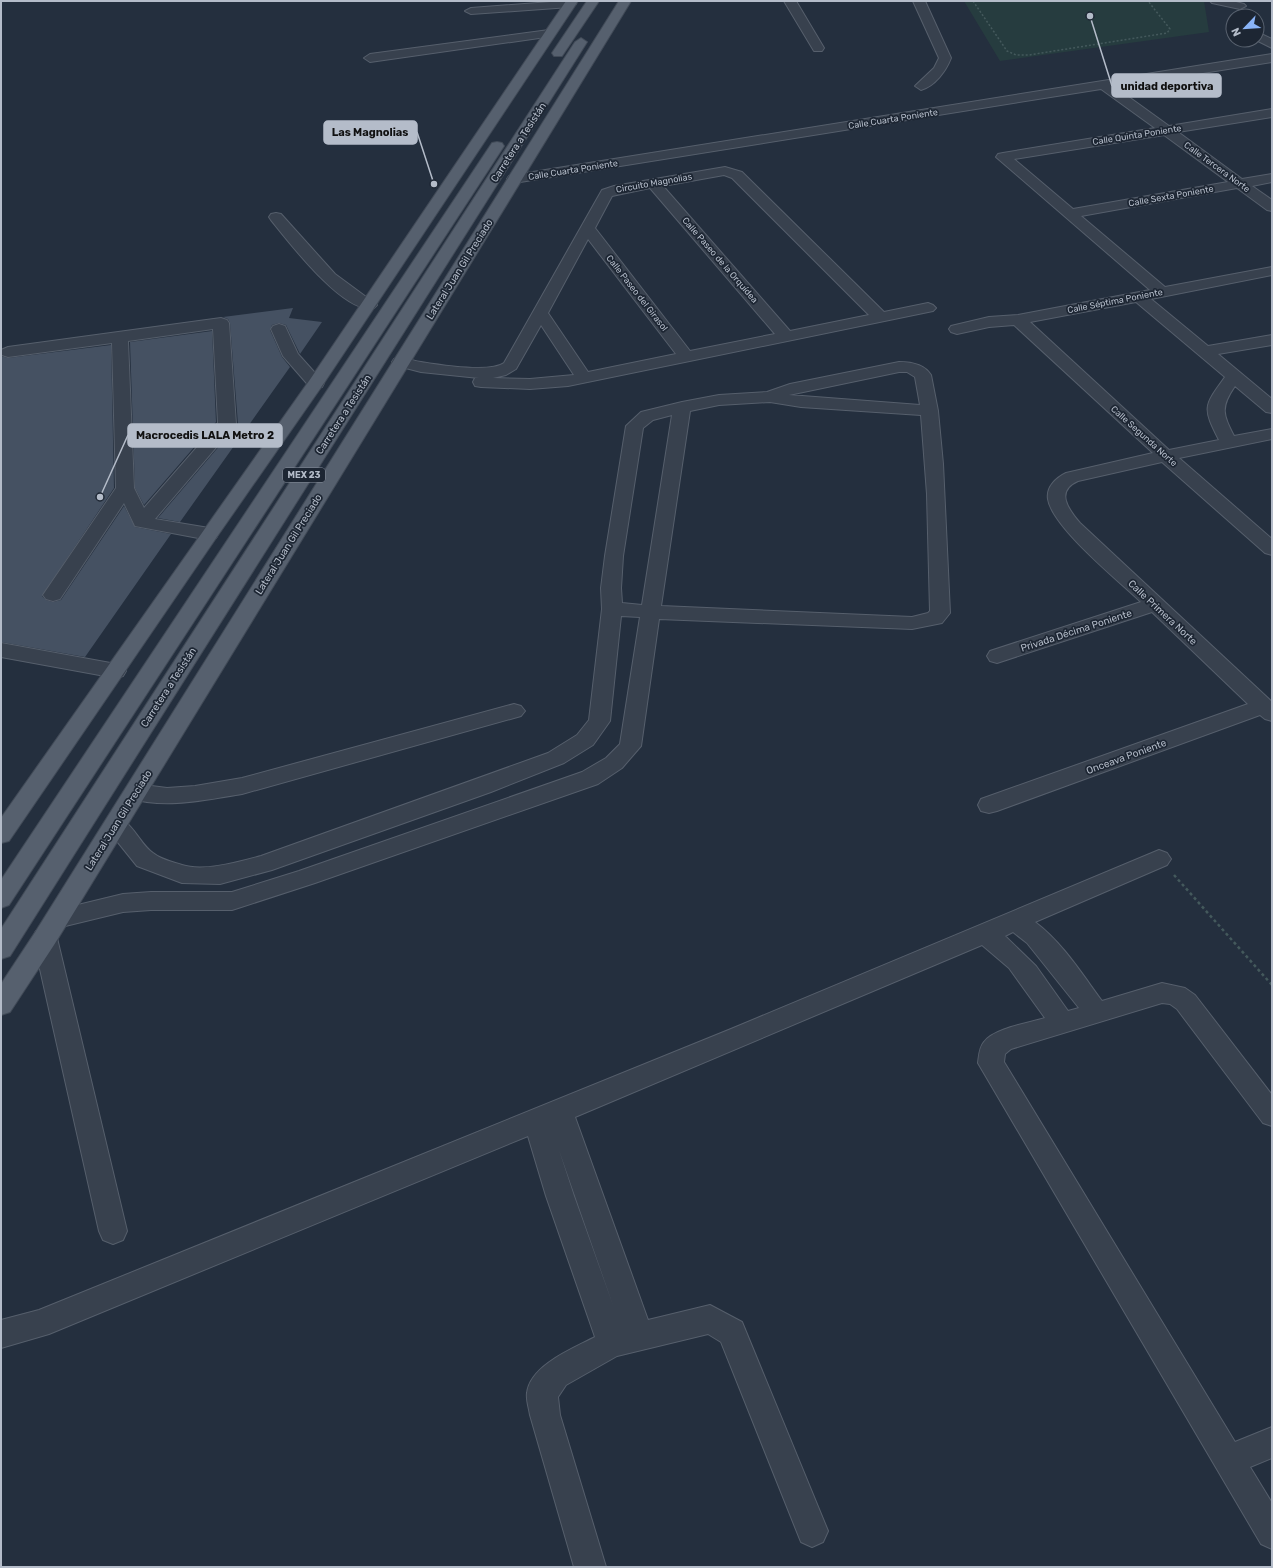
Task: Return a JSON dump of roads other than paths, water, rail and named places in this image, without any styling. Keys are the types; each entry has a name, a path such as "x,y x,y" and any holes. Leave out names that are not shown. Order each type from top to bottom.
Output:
{"main road":[{"name":"Carretera a Tesistán","path":"1,899 593,1"},
{"name":"Carretera a Tesistán","path":"1,949 608,1"},
{"name":"Lateral Juan Gil Preciado","path":"1,1005 51,929 397,367 625,1"},
{"path":"1,835 116,671 209,534 316,383 571,2"},
{"path":"407,248 424,256 443,258 468,255"},
{"path":"385,281 411,276 430,278 447,288"}],"street":[{"path":"790,1 818,48"},
{"path":"920,1 945,58 942,67 937,74 921,86"},
{"path":"1216,1 1240,8"},
{"path":"471,12 571,2"},
{"path":"370,58 549,34"},
{"name":"Calle Cuarta Poniente","path":"514,179 1272,58"},
{"name":"Calle Tercera Norte","path":"1104,85 1272,207"},
{"name":"Calle Quinta Poniente","path":"1069,214 1003,157 1272,113"},
{"name":"Circuito Magnolias","path":"397,367 421,366 482,373 499,372 510,366 606,193 614,190 726,171 737,175 881,318"},
{"name":"Calle Sexta Poniente","path":"1069,214 1272,178"},
{"name":"Calle Paseo de la Orquídea","path":"654,184 786,337"},
{"path":"1069,214 1160,292"},
{"path":"276,217 313,262 350,297 368,305"},
{"name":"Calle Paseo del Girasol","path":"587,228 687,358"},
{"name":"Calle Séptima Poniente","path":"957,329 989,322 1018,320 1272,271"},
{"path":"1138,296 1272,408"},
{"path":"397,367 508,384 548,384 687,358 928,308"},
{"path":"540,313 584,378"},
{"name":"Calle Segunda Norte","path":"1018,320 1165,455 1272,549"},
{"path":"8,352 221,323 227,424 142,522"},
{"path":"279,330 291,356 316,383"},
{"path":"120,337 125,488 142,522"},
{"path":"1204,352 1272,340"},
{"path":"115,825 145,860 182,874 220,875 264,864 556,758 584,740 600,721 612,609 614,556 635,426 647,416 682,407 719,400 770,396 790,389 900,367 910,367 923,375 930,411 938,549 940,613 935,618 912,623 612,609"},
{"path":"1229,442 1214,412 1214,403 1233,376"},
{"path":"770,396 801,402 930,411"},
{"path":"114,1231 51,929 122,903 151,901 197,902 232,900 307,877 590,778 614,763 630,746 652,612 682,407"},
{"path":"1165,455 1272,434"},
{"name":"Calle Primera Norte","path":"1165,455 1078,476 1063,482 1056,493 1058,505 1073,527 1268,710"},
{"path":"53,595 125,488"},
{"path":"142,522 209,534"},
{"name":"Privada Décima Poniente","path":"997,656 1155,604"},
{"path":"1,650 116,671"},
{"name":"Onceava Poniente","path":"989,805 1268,710"},
{"path":"136,792 167,796 195,794 242,786 514,711"},
{"path":"1,1334 38,1324 548,1115 1016,921 1159,859"},
{"path":"1016,921 1036,936 1060,964 1096,1012"},
{"path":"983,934 1005,948 1022,968 1062,1022"},
{"path":"1272,1115 1186,1002 1176,995 1162,993 1062,1022 1003,1041 993,1049 991,1063 1228,1462 1272,1533"},
{"path":"548,1115 568,1176 572,1230 626,1340"},
{"path":"568,1176 598,1222 626,1340"},
{"path":"572,1230 598,1222"},
{"path":"590,1567 545,1416 542,1393 556,1375 626,1340 710,1319 732,1332 812,1530"},
{"path":"1228,1462 1272,1442"}],"place":[{"name":"unidad deportiva","path":"1090,16"},
{"name":"Las Magnolias","path":"434,184"},
{"name":"Macrocedis LALA Metro 2","path":"100,497"}]}
